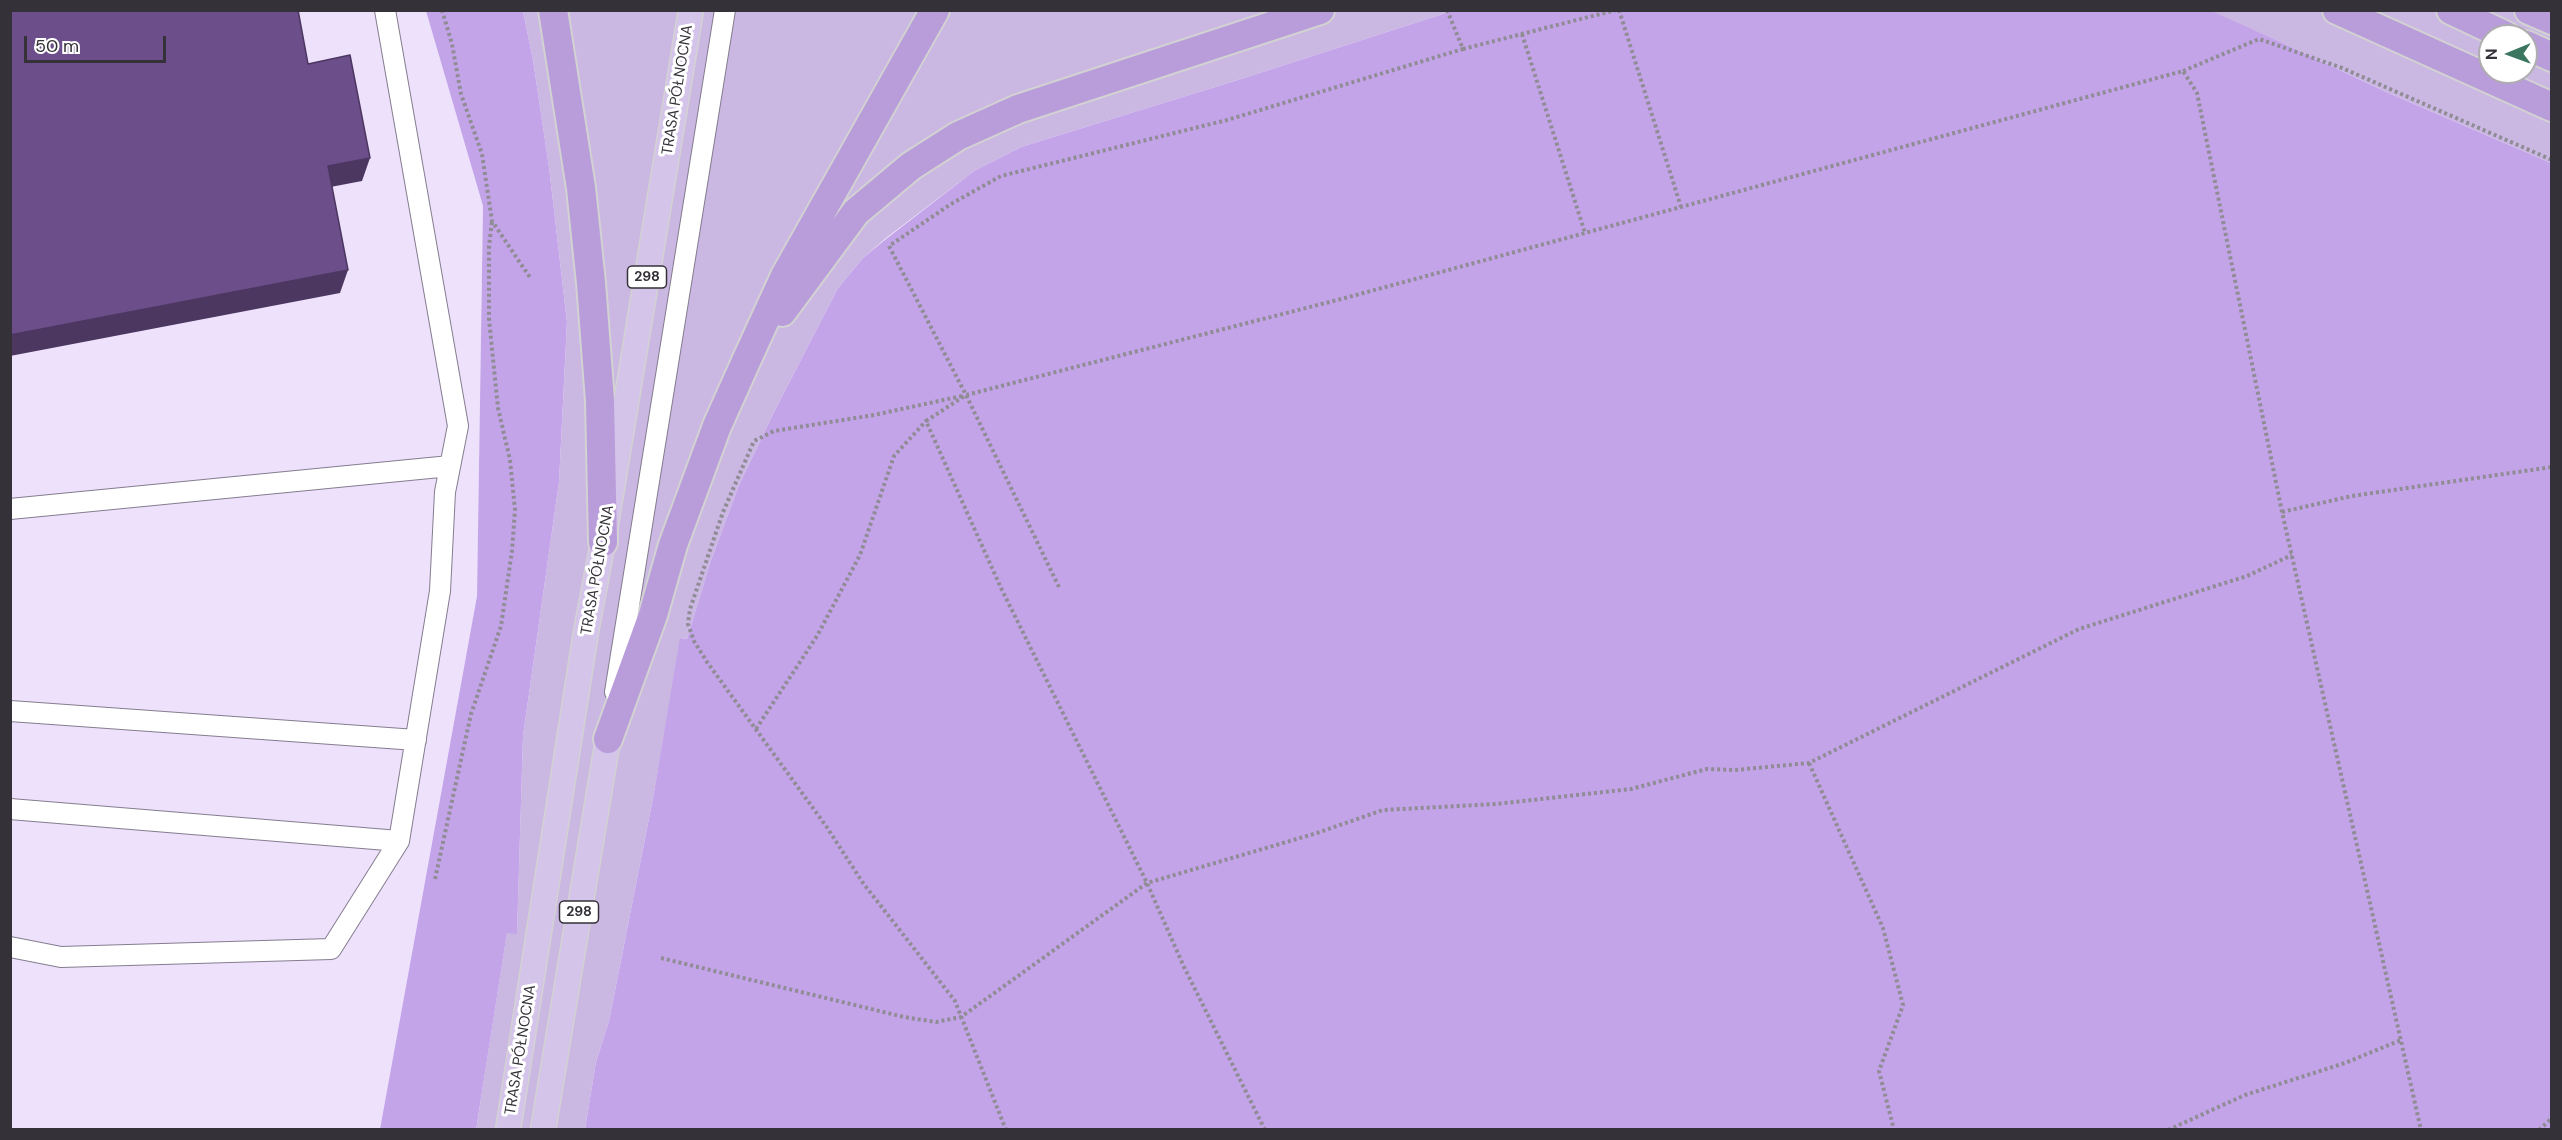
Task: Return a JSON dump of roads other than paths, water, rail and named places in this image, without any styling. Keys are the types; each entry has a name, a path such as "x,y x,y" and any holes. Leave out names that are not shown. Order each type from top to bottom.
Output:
{"highway":[{"path":"553,10 581,188 591,283 600,401 603,543"},
{"path":"608,739 653,615 673,545 717,426 747,359 785,276 935,10"},
{"path":"747,359 856,212 911,166 958,136 1018,109 1320,10"},
{"path":"2337,10 2552,107"},
{"path":"2451,10 2481,24"},
{"path":"2529,10 2552,20"},
{"path":"2538,51 2552,57"}],"main road":[{"name":"TRASA PÓŁNOCNA","path":"508,1130 586,632 603,543 691,10"},
{"name":"298","path":"543,1130 608,739"}],"street":[{"path":"10,947 61,957 331,949 399,841 440,591 445,492 459,426 385,10"},
{"path":"608,739 725,10"},
{"path":"10,509 450,466"},
{"path":"10,711 416,740"},
{"path":"10,809 399,841"}]}
